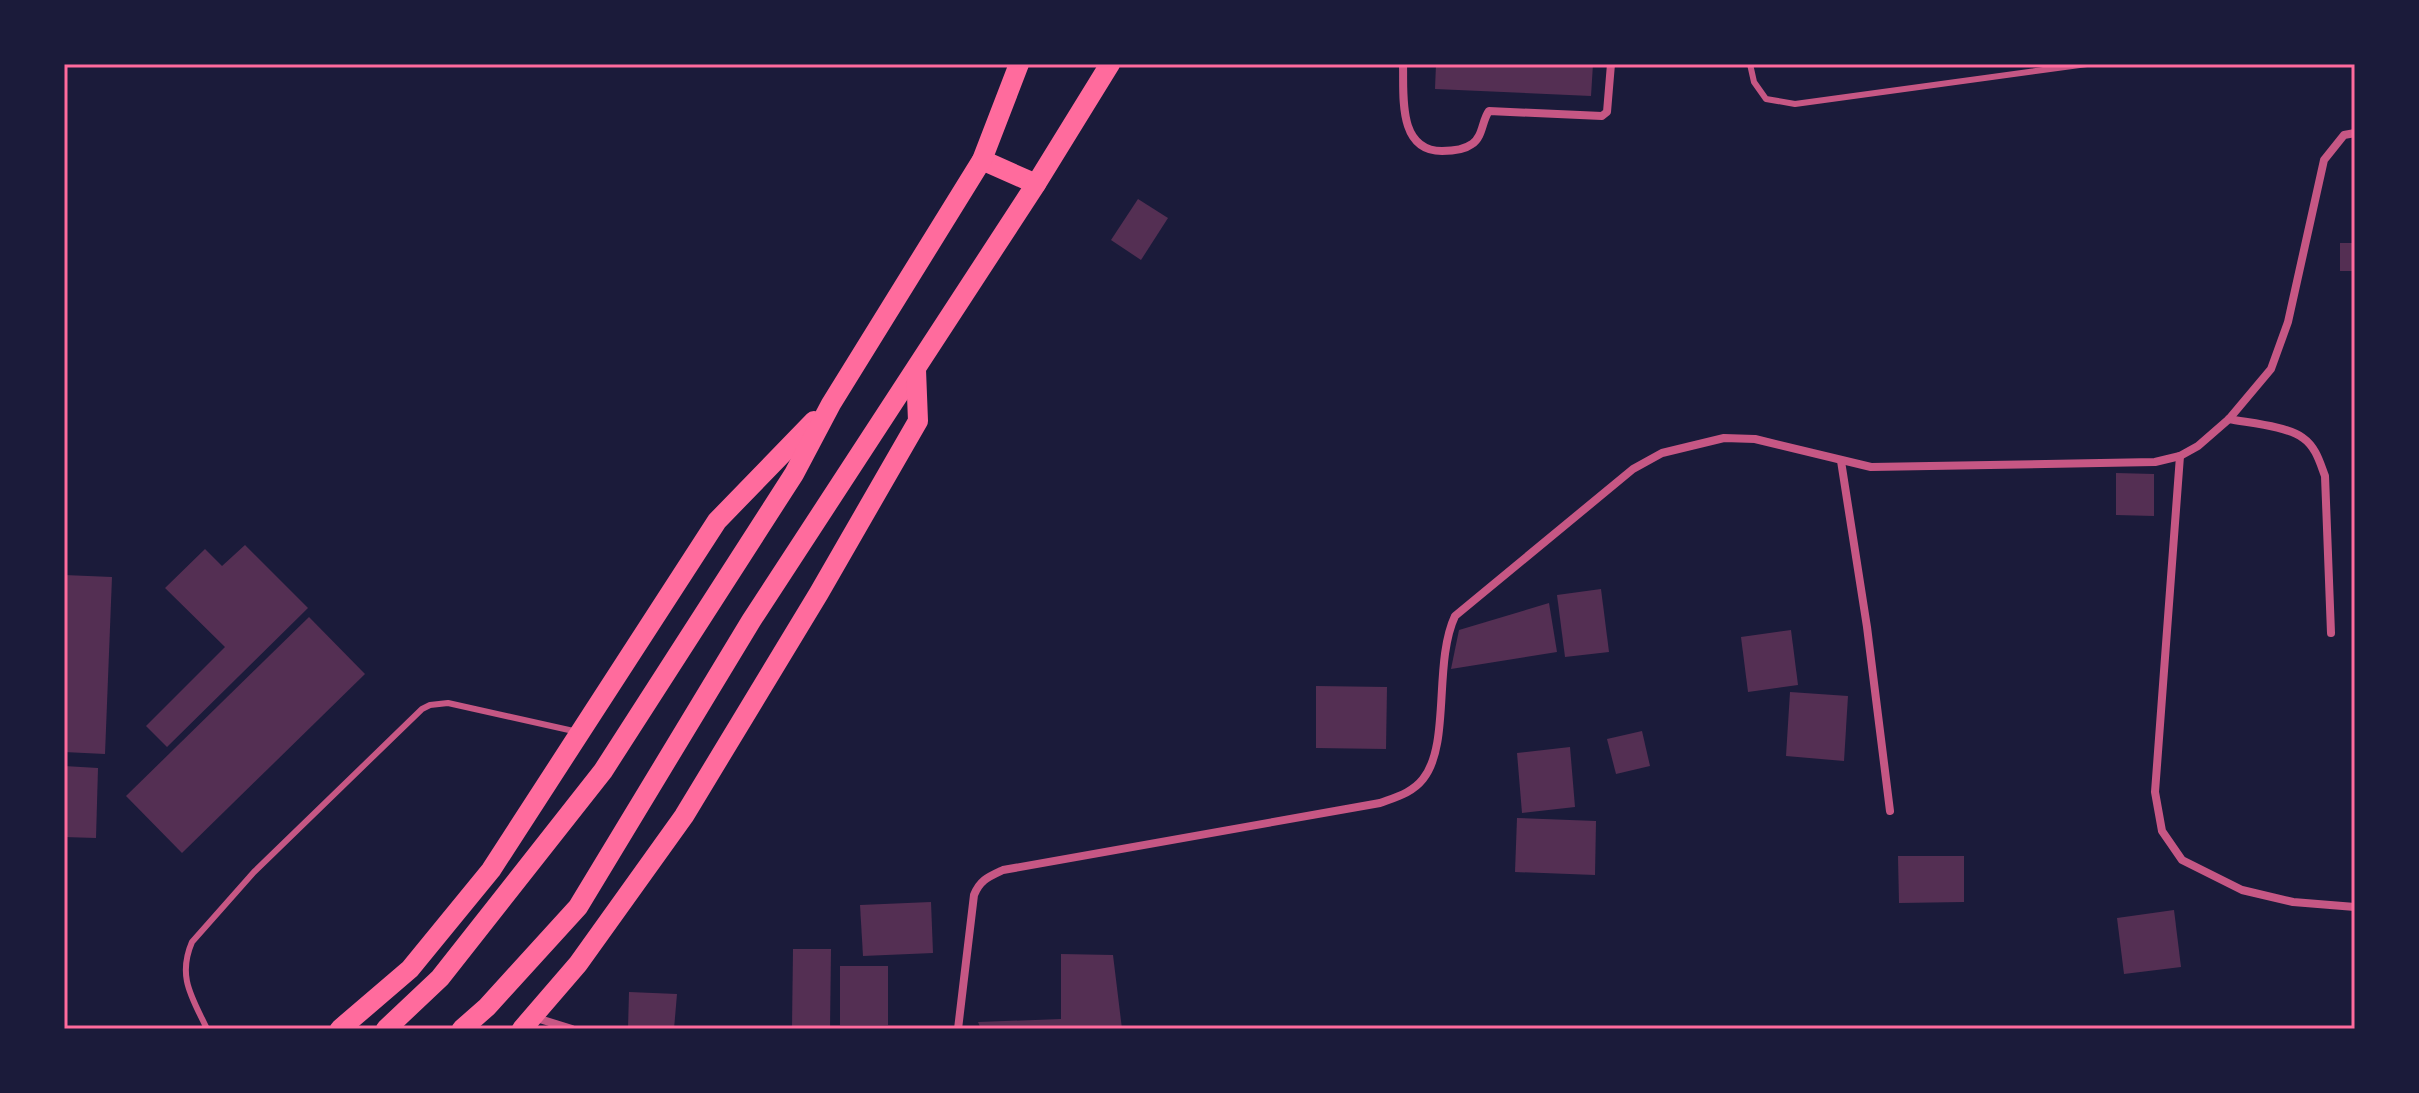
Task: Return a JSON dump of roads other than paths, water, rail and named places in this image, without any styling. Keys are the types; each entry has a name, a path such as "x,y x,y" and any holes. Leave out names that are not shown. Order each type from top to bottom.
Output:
{"main road":[{"path":"386,1029 440,978 603,771 794,474 831,404 982,160 1019,64"},
{"path":"462,1029 487,1007 578,907 751,621 1036,184 1110,64"},
{"path":"982,160 1036,184"},
{"path":"527,1023 578,964 684,816 819,593 918,421 916,370"},
{"path":"340,1029 410,969 491,870 717,521 831,404"}],"street":[{"path":"1403,64 1404,117 1409,129 1426,149 1452,151 1477,140 1489,111 1602,116 1607,112 1611,64"},
{"path":"958,1029 974,895 985,878 1003,870 1380,803 1405,794 1423,779 1436,757 1444,653 1447,633 1455,616 1633,469 1662,453 1724,438 1755,439 1841,461 1896,468 2155,462 2180,456 2198,446 2229,419 2271,369 2288,322 2324,160 2344,135 2355,133"},
{"path":"2229,419 2303,437 2317,453 2325,476 2331,633"},
{"path":"2180,456 2155,792 2162,831 2182,860 2242,890 2293,902 2355,907"},
{"path":"1841,461 1867,627 1890,811"},
{"path":"527,1023 572,1029"}],"lane":[{"path":"1750,64 1754,82 1766,99 1795,104 2087,64"},
{"path":"207,1029 185,977 186,955 192,942 254,872 422,709 448,703 582,732"}]}
